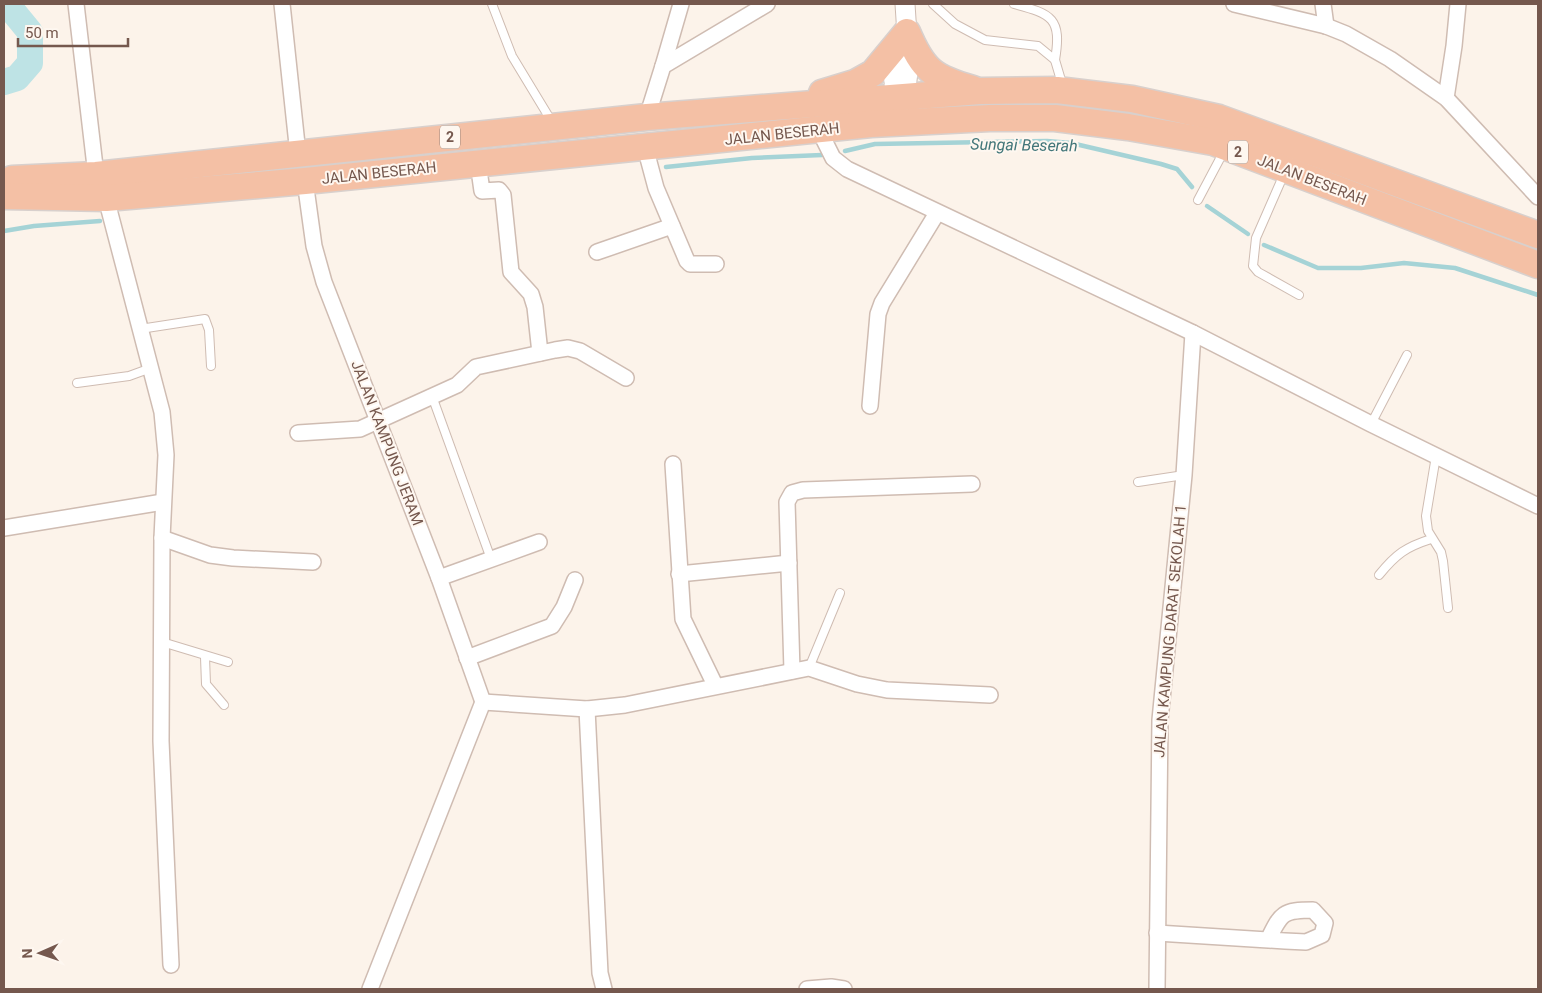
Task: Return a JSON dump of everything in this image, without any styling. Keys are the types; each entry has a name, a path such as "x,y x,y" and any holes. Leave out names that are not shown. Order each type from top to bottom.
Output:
{"highway":[{"path":"781,107 855,83 873,73 907,32 918,57 926,67 955,84 980,91"},
{"name":"JALAN BESERAH","path":"4,179 59,179 101,187 298,154 555,125 980,91 1064,91 1132,99 1219,118 1538,235"},
{"path":"871,124 898,97 921,121"},
{"name":"JALAN BESERAH","path":"4,196 101,187 305,181 871,124 990,118 1055,118 1128,127 1213,142 1538,265"}],"street":[{"path":"76,4 101,187 162,412 166,455 162,538 161,741 171,965"},
{"path":"282,4 298,154"},
{"path":"647,117 682,4"},
{"path":"663,66 767,4"},
{"path":"898,97 907,80 910,65 905,4"},
{"path":"1234,4 1326,26 1366,45 1446,98 1538,197"},
{"path":"1323,4 1326,26"},
{"path":"1446,98 1458,4"},
{"path":"819,130 833,158 847,169 1193,333 1371,424 1538,506"},
{"path":"644,147 656,188 690,264 716,264"},
{"path":"478,163 482,191 499,190 503,195 511,272 531,294 536,307 540,353"},
{"name":"JALAN KAMPUNG JERAM","path":"305,181 314,246 324,282 380,422 439,578 483,702"},
{"path":"870,406 878,314 882,303 938,213"},
{"path":"597,252 672,226"},
{"name":"JALAN KAMPUNG DARAT SEKOLAH 1","path":"1157,989 1160,720 1184,475 1193,333"},
{"path":"298,433 341,432 360,429 380,422 458,385 476,367 568,348 580,351 626,378"},
{"path":"673,464 683,620 715,685"},
{"path":"792,671 787,502 792,493 803,490 972,484"},
{"path":"4,528 163,502"},
{"path":"162,538 210,555 313,562"},
{"path":"439,578 539,542"},
{"path":"679,574 789,563"},
{"path":"467,658 552,626 564,607 575,580"},
{"path":"370,989 483,702 587,709 625,704 809,668 857,684 879,688 990,695"},
{"path":"587,709 600,973 604,989"},
{"path":"1157,933 1268,940"},
{"path":"806,989 831,987 844,989"}],"lane":[{"path":"492,4 512,56 555,125"},
{"path":"933,4 955,24 986,40 1038,46 1056,60"},
{"path":"1014,4 1040,11 1053,21 1059,37 1056,60 1064,91"},
{"path":"1198,200 1226,147"},
{"path":"1286,170 1256,238 1253,266 1258,272 1299,295"},
{"path":"140,329 204,319 209,330 211,366"},
{"path":"1371,424 1407,355"},
{"path":"77,383 129,376 150,368"},
{"path":"432,396 491,560"},
{"path":"1436,456 1426,516 1428,531 1441,552 1443,560 1448,608"},
{"path":"1138,482 1184,475"},
{"path":"1379,575 1394,556 1403,550 1432,539"},
{"path":"809,668 840,593"},
{"path":"162,642 205,657 228,662"},
{"path":"205,657 206,684 224,705"}],"waterway":[{"name":"Sungai Beserah","path":"4,82 17,78 30,63 30,32 7,4"},
{"name":"Sungai Beserah","path":"845,151 875,144 1047,141 1071,143 1177,169 1192,187"},
{"name":"Sungai Beserah","path":"666,167 752,158 822,155"},
{"name":"Sungai Beserah","path":"1207,206 1248,234"},
{"name":"Sungai Beserah","path":"4,231 34,226 100,221"},
{"name":"Sungai Beserah","path":"1264,245 1318,268 1361,268 1404,263 1455,268 1538,295"}]}
